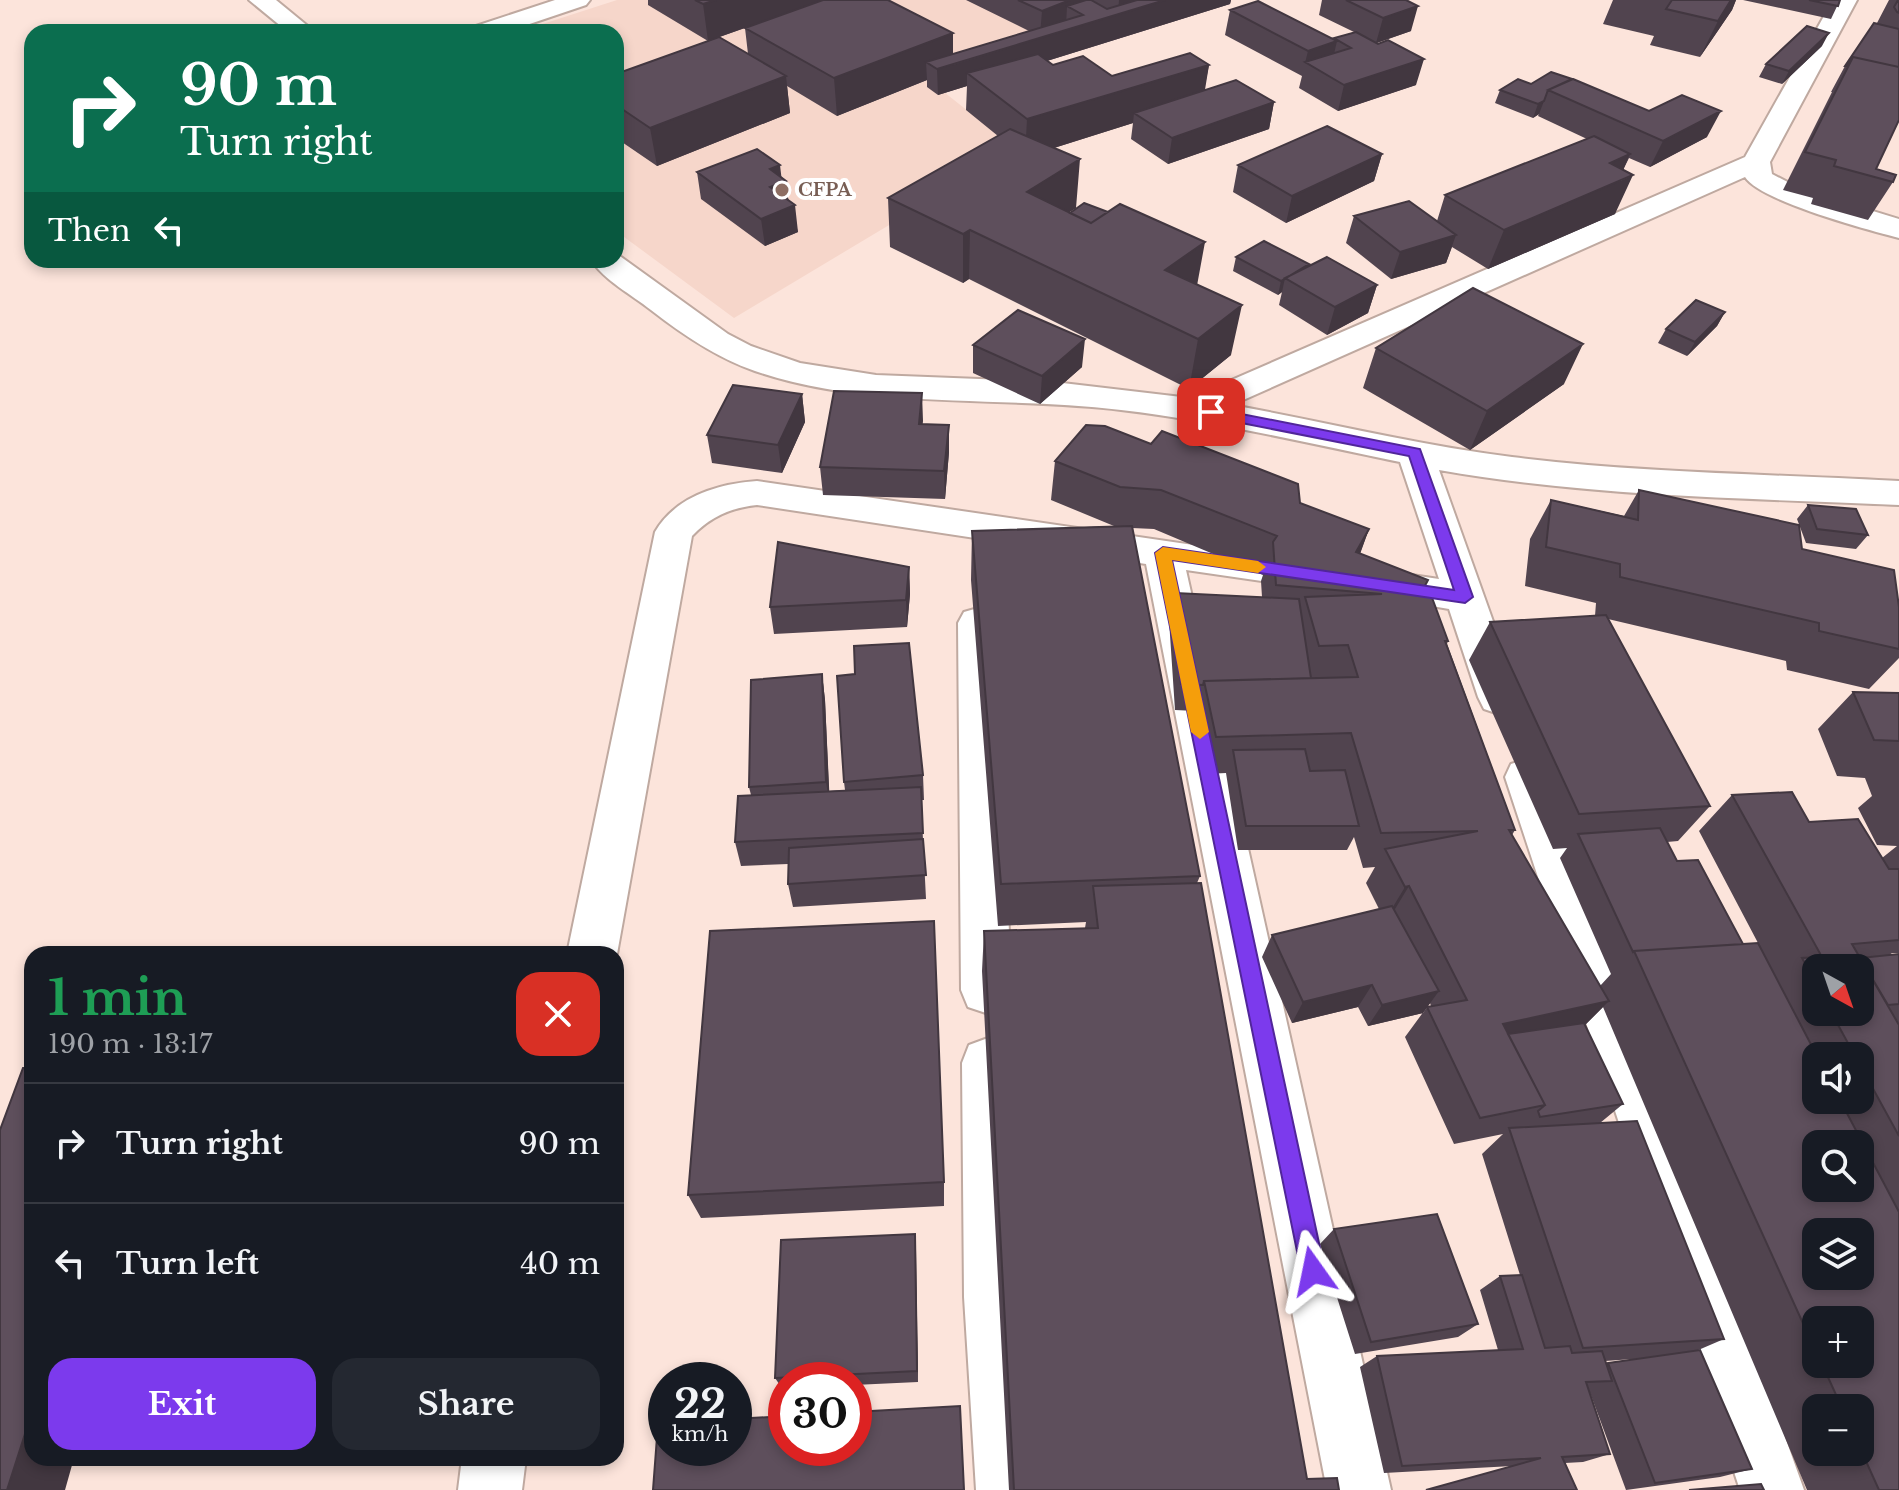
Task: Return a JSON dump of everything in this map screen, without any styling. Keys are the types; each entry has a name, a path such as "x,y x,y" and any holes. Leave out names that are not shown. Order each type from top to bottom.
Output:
{"street":[{"path":"261,0 292,24"},
{"path":"506,24 578,0"},
{"path":"1192,410 1756,162 1845,0"},
{"path":"1756,162 1759,178 1776,189 1899,229"},
{"path":"616,268 683,323 718,343 793,372 876,386 1020,390 1123,399 1459,461 1577,475 1899,493"},
{"path":"1415,452 1772,1490"},
{"path":"594,946 674,532 689,514 734,494 757,493 1465,597"},
{"path":"975,525 994,1297 1008,1490"},
{"path":"1163,553 1359,1490"},
{"path":"490,1490 493,1466"}],"shaded area":[{"name":"CFPA","path":"617,0 1216,0 930,81 1016,149 734,318 624,237 624,24 543,24"}],"building":[{"path":"695,0 716,0 703,4"},
{"path":"823,0 888,0 953,33 834,78 745,28"},
{"path":"1018,0 1070,0 1042,11"},
{"path":"1086,0 1107,9 1137,0 1165,0 937,69 926,62 1083,15 1067,6"},
{"path":"1346,0 1406,0 1418,6 1383,18"},
{"path":"1672,0 1731,0 1718,21 1666,9"},
{"path":"1809,0 1840,0 1838,6"},
{"path":"1258,1 1337,41 1308,51 1230,10"},
{"path":"1874,23 1899,29 1899,67 1853,57 1845,66"},
{"path":"1807,26 1829,33 1789,71 1766,64"},
{"path":"1356,32 1378,44 1388,40 1424,59 1344,85 1305,62 1351,48 1334,38"},
{"path":"719,37 786,76 650,128 624,110 624,71"},
{"path":"1190,53 1209,65 1027,119 967,73 1038,54 1053,65 1083,56 1112,76"},
{"path":"1853,57 1899,67 1899,120 1876,169 1896,175 1893,182 1834,166 1836,160 1805,152"},
{"path":"1551,72 1572,79 1548,90 1544,101 1538,104 1500,90 1518,79 1531,84"},
{"path":"1573,79 1649,111 1682,95 1721,111 1663,141 1548,90"},
{"path":"1236,80 1274,102 1172,138 1134,113"},
{"path":"1327,126 1382,154 1292,196 1238,165"},
{"path":"1010,129 1080,159 1027,192 1091,223 1120,204 1205,242 1165,270 1242,305 1198,339 970,230 963,234 888,198"},
{"path":"1594,136 1630,154 1610,163 1633,175 1504,230 1445,195"},
{"path":"757,149 780,165 770,169 786,181 770,187 795,205 761,219 697,172"},
{"path":"1409,201 1456,235 1400,252 1354,216"},
{"path":"1084,203 1108,212 1091,223 1070,213"},
{"path":"1264,241 1309,264 1281,281 1236,257"},
{"path":"1327,257 1377,285 1335,307 1285,278"},
{"path":"1473,288 1583,344 1487,411 1376,348"},
{"path":"1696,300 1725,312 1695,342 1666,329"},
{"path":"1018,310 1085,339 1042,376 973,345"},
{"path":"733,385 802,394 778,445 707,435"},
{"path":"834,391 922,393 919,424 949,425 944,471 820,467"},
{"path":"1086,425 1105,426 1151,444 1162,431 1298,484 1300,503 1369,529 1356,552 1428,580 1420,595 1431,595 1515,830 1509,830 1609,1001 1503,1024 1545,1105 1480,1118 1427,1007 1467,1000 1409,886 1405,887 1385,849 1478,831 1381,833 1351,733 1216,737 1204,681 1358,677 1348,645 1319,646 1305,597 1382,594 1276,585 1273,542 1277,536 1161,490 1120,487 1055,461"},
{"path":"1639,490 1799,525 1802,549 1894,570 1899,607 1899,649 1819,631 1819,623 1620,577 1620,564 1546,547 1551,500 1638,520"},
{"path":"1808,505 1856,509 1868,535 1817,529"},
{"path":"1132,526 1200,876 1001,884 972,531"},
{"path":"778,542 909,567 906,600 770,607"},
{"path":"1175,593 1299,599 1311,678 1181,684"},
{"path":"1606,615 1710,806 1579,814 1490,622"},
{"path":"909,643 923,775 844,782 837,676 855,674 854,646"},
{"path":"822,674 826,782 749,787 751,680"},
{"path":"1853,692 1899,693 1899,741 1874,740"},
{"path":"1305,749 1310,771 1345,770 1359,826 1246,826 1233,750"},
{"path":"921,787 923,833 735,842 738,796"},
{"path":"1792,792 1809,822 1858,819 1889,869 1899,869 1899,940 1852,944 1858,954 1820,954 1732,795"},
{"path":"1660,828 1677,861 1698,860 1743,944 1633,952 1578,834"},
{"path":"923,839 926,875 788,884 789,848"},
{"path":"1201,883 1307,1479 1337,1478 1339,1490 1014,1490 984,931 1098,928 1093,886"},
{"path":"1392,906 1439,991 1382,1005 1372,985 1303,1002 1272,935"},
{"path":"934,921 944,1182 688,1195 710,931"},
{"path":"1758,943 1810,1042 1802,1042 1802,1114 1847,1114 1856,1130 1802,1130 1802,1202 1874,1202 1874,1165 1899,1212 1899,1490 1879,1490 1868,1466 1874,1466 1874,1394 1836,1394 1828,1378 1874,1378 1874,1306 1802,1306 1802,1321 1634,951"},
{"path":"1899,954 1899,1004 1888,1005 1874,982 1874,957"},
{"path":"1874,982 1899,1025 1899,1136 1874,1090 1874,1042 1847,1042 1839,1026 1874,1026"},
{"path":"1584,1023 1623,1104 1540,1117 1538,1111 1545,1105 1508,1034"},
{"path":"24,1068 24,1437 7,1490 0,1490 0,1130"},
{"path":"1637,1121 1724,1339 1583,1348 1509,1128"},
{"path":"1437,1214 1478,1324 1371,1342 1334,1229"},
{"path":"915,1234 917,1371 872,1373 872,1362 776,1362 781,1240"},
{"path":"1522,1275 1545,1348 1570,1346 1572,1353 1602,1351 1612,1381 1586,1382 1610,1454 1562,1457 1577,1490 1426,1490 1541,1458 1402,1466 1377,1356 1523,1349 1500,1276"},
{"path":"1700,1350 1752,1469 1655,1483 1608,1363"},
{"path":"960,1406 964,1490 653,1490 655,1466 752,1466 752,1418 768,1417 768,1466 872,1466 872,1411"},
{"path":"1761,1484 1764,1490 1689,1490"}],"slow traffic":[{"path":"1200,732 1163,553 1258,567"}],"place":[{"name":"CFPA","path":"782,190"}],"route":[{"path":"1211,412 1415,452 1465,597 1163,553 1313,1271"}]}
